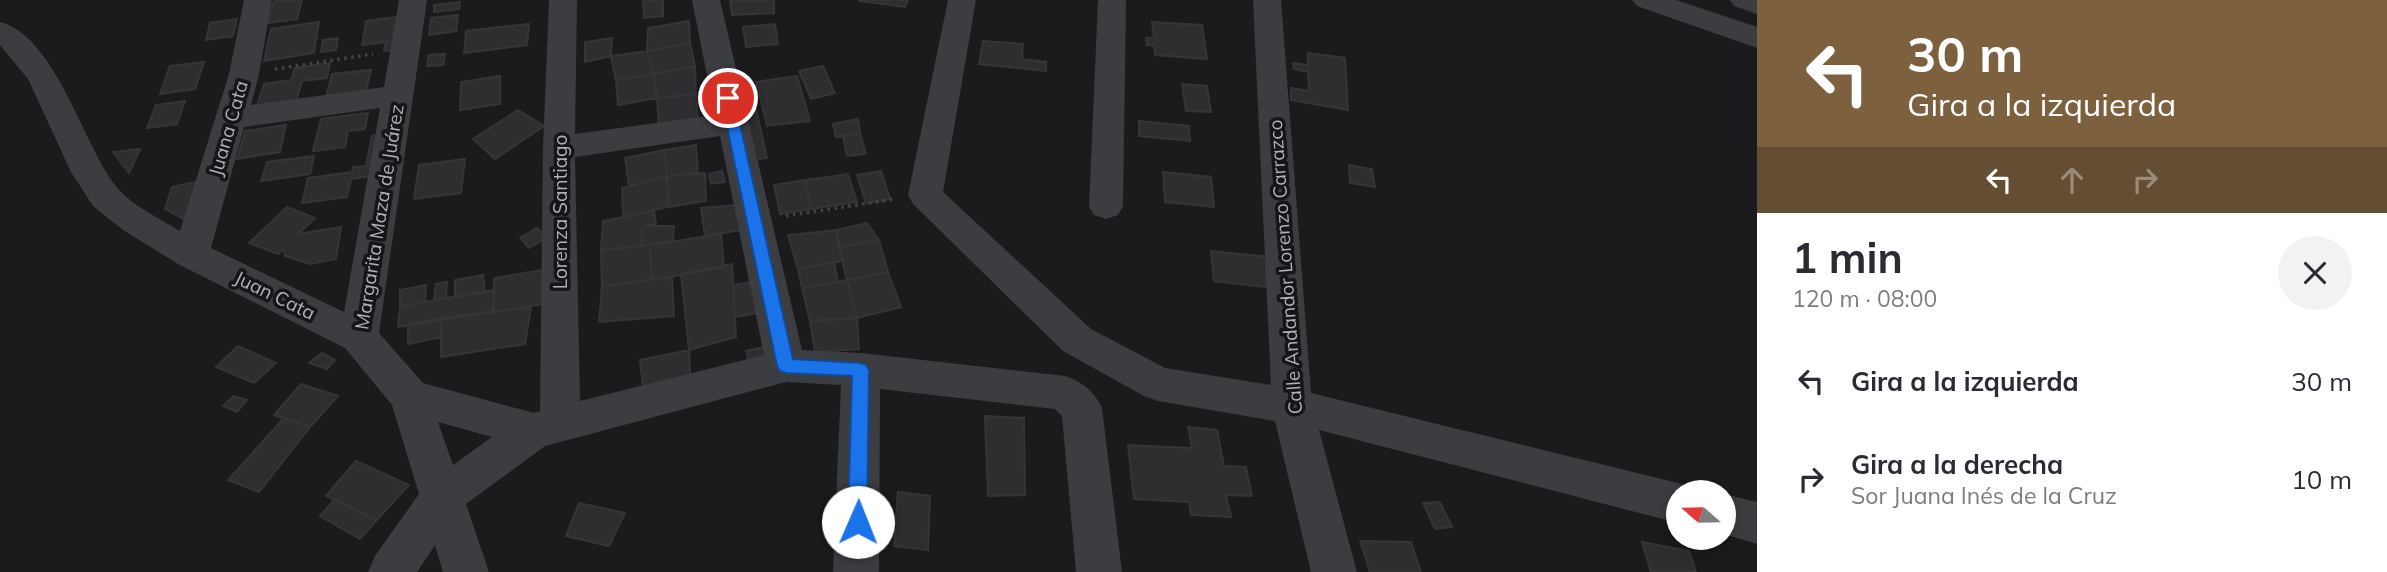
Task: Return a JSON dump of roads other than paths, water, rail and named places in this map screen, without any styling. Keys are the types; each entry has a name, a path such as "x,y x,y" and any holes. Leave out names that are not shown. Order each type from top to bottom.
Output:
{"street":[{"name":"Juana Cata","path":"191,254 244,74 258,0"},
{"name":"Margarita Maza de Juárez","path":"413,0 359,337 410,397 467,572"},
{"name":"Lorenza Santiago","path":"547,428 563,0"},
{"path":"706,0 786,366"},
{"path":"962,0 925,195 1077,340 1158,384 1292,406 1666,500"},
{"path":"1106,205 1112,0"},
{"name":"Calle Andandor Lorenzo Carrazco","path":"1267,0 1292,406 1334,572"},
{"path":"1647,0 1757,38"},
{"path":"1744,0 1757,5"},
{"name":"Juan Cata","path":"0,31 13,41 43,76 88,172 105,197 135,222 191,254 359,337"},
{"path":"231,118 398,95"},
{"path":"559,148 733,122"},
{"path":"391,572 443,496 547,428 786,366 860,370 1065,393 1082,408 1098,572"},
{"path":"856,572 860,370"},
{"path":"410,397 547,428"},
{"path":"1736,517 1757,523"}]}
